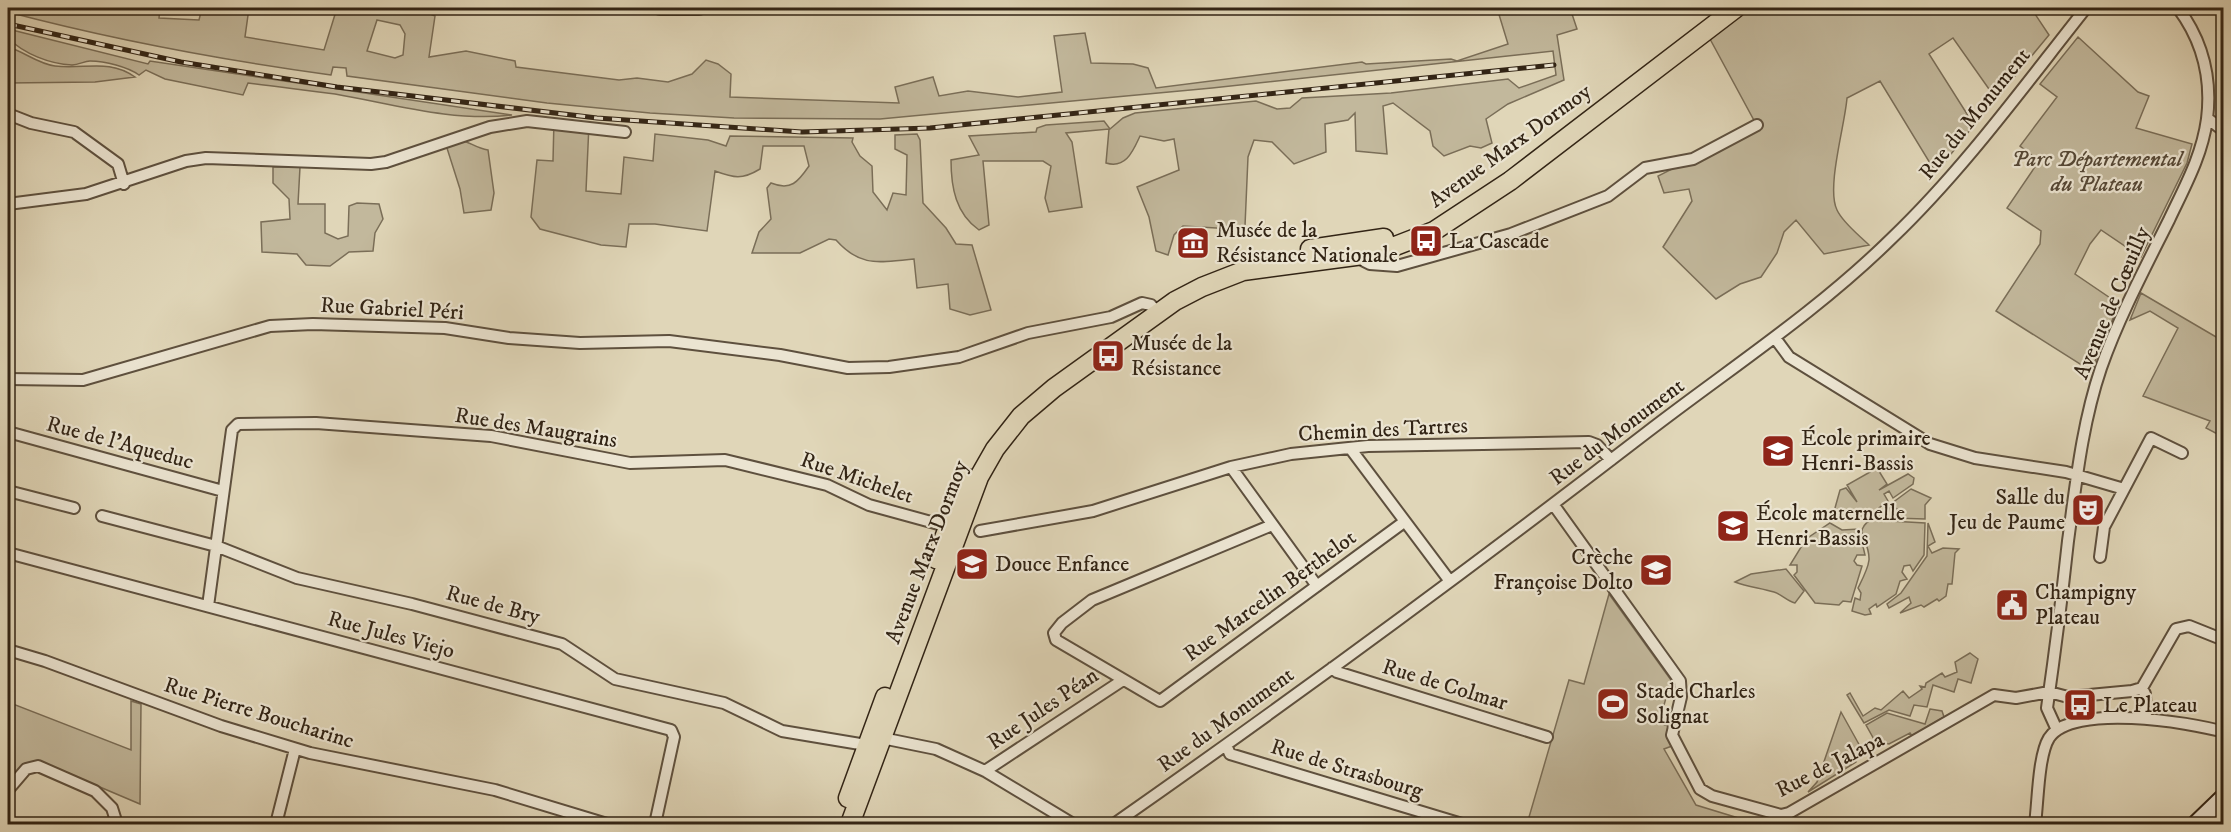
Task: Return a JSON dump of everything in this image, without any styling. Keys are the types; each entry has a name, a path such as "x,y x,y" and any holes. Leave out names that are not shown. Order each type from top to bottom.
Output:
{"main road":[{"name":"Avenue Marx Dormoy","path":"1362,248 1420,226 1467,201 1720,8"},
{"name":"Avenue Marx Dormoy","path":"850,825 874,742 910,633 953,528 970,472 987,443 1014,411 1046,382 1155,309 1184,284 1222,267 1264,256 1362,248 1420,238 1476,205 1736,8"},
{"name":"Avenue Marx Dormoy","path":"839,825 874,742"},
{"path":"2196,825 2223,797"},
{"path":"2211,825 2223,812"}],"street":[{"path":"660,8 699,8"},
{"name":"Rue du Monument","path":"1114,825 1226,746 1553,504 1775,338 1851,278 1930,201 2086,8"},
{"name":"Avenue de Cœuilly","path":"2057,730 2047,708 2076,475 2101,368 2123,314 2196,164 2207,118 2207,81 2204,58 2198,39 2178,8"},
{"path":"8,114 31,123 75,132 118,164 124,184"},
{"path":"2207,118 2223,131"},
{"path":"8,204 86,194 124,184 186,161 206,158 371,164 386,162 490,126 527,121 625,132"},
{"path":"1362,248 1364,261 1370,264 1397,266 1511,234 1608,196 1645,168 1693,159 1757,125"},
{"name":"Rue Gabriel Péri","path":"8,379 83,380 270,326 313,324 445,328 509,338 580,343 669,341 780,355 848,368 930,363 985,350 1028,333 1111,317 1142,303 1155,309"},
{"path":"1775,338 1789,357 1930,444 1975,458 2076,475 2124,489"},
{"name":"Rue des Maugrains","path":"223,491 232,430 238,424 316,423 491,436 630,463 725,460 755,466"},
{"name":"Rue de l'Aqueduc","path":"8,432 223,491"},
{"path":"2100,557 2104,527 2151,438 2182,453"},
{"name":"Chemin des Tartres","path":"980,531 1093,511 1231,467 1291,454 1350,448 1589,442 1597,445 1611,460"},
{"path":"1350,448 1449,580"},
{"name":"Rue Michelet","path":"755,466 827,485 869,506 953,528"},
{"path":"1231,467 1315,583"},
{"path":"8,491 74,508"},
{"path":"208,606 223,491"},
{"name":"Rue de Jalapa","path":"1553,504 1680,681 1681,697 1672,735 1700,789 1712,796 1781,815 1789,813 1995,695 2016,698 2049,692 2068,697 2142,688"},
{"name":"Rue de Bry","path":"102,516 216,546 297,578 412,604 562,644 615,679 724,703 782,730 936,749 985,771 1073,825"},
{"name":"Rue Marcelin Berthelot","path":"1123,680 1160,701 1315,583 1404,522"},
{"path":"1123,680 1056,640 1054,633 1062,623 1092,600 1272,525"},
{"name":"Rue Jules Viejo","path":"8,553 671,730 674,737 655,825"},
{"path":"2146,718 2145,694 2142,688 2176,629 2189,626 2223,640"},
{"name":"Rue Pierre Boucharinc","path":"8,650 45,661 221,726 295,748 348,762 495,790 607,825"},
{"name":"Rue de Colmar","path":"1332,668 1337,672 1547,737"},
{"name":"Rue Jules Péan","path":"985,771 1123,680"},
{"path":"2035,825 2046,747 2057,730 2082,722 2146,718 2167,719 2223,732"},
{"name":"Rue de Strasbourg","path":"1226,746 1230,754 1462,825"},
{"path":"276,825 295,748"},
{"path":"8,790 26,769 38,766 95,791 112,808 117,825"}],"green space":[{"path":"8,8 160,8 159,18 199,20 202,8 249,8 245,37 324,50 337,8 417,8 435,16 429,57 466,51 515,61 516,67 619,80 637,78 668,82 692,74 706,60 718,64 731,74 730,97 899,103 895,87 933,77 939,96 968,91 1018,97 1062,92 1054,36 1085,33 1091,63 1133,64 1148,68 1156,88 1362,62 1366,64 1451,59 1457,61 1508,44 1497,8 1570,8 1577,29 1557,35 1564,80 1508,104 1486,119 1492,143 1481,148 1470,146 1444,156 1433,146 1430,131 1393,103 1383,106 1387,154 1356,151 1355,113 1348,120 1325,124 1326,152 1294,164 1272,142 1254,140 1248,157 1245,226 1233,229 1183,226 1174,235 1168,255 1156,251 1149,217 1137,187 1179,170 1174,139 1164,141 1140,136 1128,157 1124,161 1113,164 1106,163 1109,129 1066,133 1072,142 1082,207 1049,212 1045,198 1051,166 1043,161 983,161 989,225 979,230 971,224 956,200 951,160 979,155 969,136 1036,132 1037,128 1046,125 1104,121 1110,129 1123,118 1135,113 1256,101 1277,109 1290,108 1302,98 1391,93 1508,79 1519,88 1556,75 1553,51 1212,88 880,119 734,118 547,103 347,76 346,68 333,67 331,75 209,56 8,12","holes":["377,20 400,25 405,34 403,55 395,58 367,51"]},
{"path":"1750,8 1892,8 1903,13 1923,8 2031,8 2049,35 1996,99 1953,38 1929,54 1974,125 1936,173 1880,81 1847,98 1837,156 1834,200 1843,220 1869,245 1824,254 1796,220 1784,232 1777,253 1761,277 1740,284 1716,299 1663,247 1692,201 1689,189 1664,193 1658,176 1757,126 1710,39"},
{"path":"8,29 148,64 150,61 512,115 490,117 445,114 335,94 248,83 243,95 165,79 146,70 139,75 123,67 102,62 88,61 72,65 46,60 14,44 8,38 10,31"},
{"name":"Parc Départemental du Plateau","path":"2078,37 2138,92 2149,96 2136,128 2192,144 2187,163 2141,257 2101,230 2090,244 2075,274 2119,304 2091,371 1996,311 2040,244 2041,231 2007,208 2039,161 2020,146 2057,97 2040,84"},
{"path":"8,47 49,65 106,66 125,71 135,77 95,82 8,83"},
{"path":"554,120 589,124 586,191 621,194 624,157 653,161 655,134 708,140 726,146 730,136 853,138 852,142 860,156 872,166 873,192 887,210 893,193 906,195 907,155 895,149 895,135 917,134 920,140 923,203 946,228 956,244 972,245 991,310 970,315 950,309 948,284 917,288 914,259 881,262 862,259 845,249 836,240 829,239 800,253 752,253 759,232 771,219 767,188 771,183 784,186 793,184 801,177 809,166 804,146 763,146 760,169 748,175 733,176 715,171 707,231 655,224 629,224 626,247 601,245 540,229 531,217 537,160 553,161"},
{"path":"459,140 488,150 494,193 491,210 464,213 460,189 446,145"},
{"path":"273,167 300,167 298,204 325,204 325,233 338,239 348,236 349,206 357,203 379,204 383,219 375,233 373,251 349,252 330,266 306,265 297,254 262,252 261,222 290,219 289,199 273,183"},
{"path":"2141,293 2223,341 2223,437 2206,428 2210,421 2143,396 2178,328 2150,311 2130,320"},
{"path":"1877,468 1887,484 1879,490 1908,474 1914,478 1913,484 1893,498 1889,491 1884,494 1888,501 1863,520 1840,518 1835,508 1840,490 1846,488 1857,502 1847,485"},
{"path":"1911,489 1931,498 1925,505 1925,519 1893,518 1898,510 1893,506 1889,508 1888,515 1880,512"},
{"path":"1877,515 1890,521 1925,523 1924,555 1913,571 1910,565 1904,566 1902,572 1907,579 1900,581 1896,594 1877,607 1876,604 1869,609 1871,614 1865,615 1852,611 1855,598 1860,600 1861,593 1858,588 1869,560 1862,531 1868,521"},
{"path":"1830,523 1842,530 1859,529 1865,555 1857,555 1854,561 1857,565 1862,566 1851,602 1843,601 1839,605 1815,603 1794,575 1797,572 1797,565 1790,565 1806,539"},
{"path":"1928,523 1935,542 1928,546 1932,553 1943,548 1959,549 1955,553 1952,584 1948,584 1946,596 1939,601 1937,599 1924,607 1921,605 1900,613 1911,603 1909,597 1889,608 1887,604 1901,593 1927,556"},
{"path":"1786,569 1804,591 1795,603 1774,592 1735,582 1751,574"},
{"name":"Stade Charles Solignat","path":"1609,594 1671,680 1659,723 1668,726 1668,736 1672,746 1664,749 1696,805 1758,824 1527,824 1569,680 1584,684"},
{"path":"1970,653 1978,659 1971,683 1958,679 1954,692 1933,685 1927,707 1914,705 1910,716 1889,710 1864,723 1847,695 1850,693 1863,716 1875,708 1881,710 1903,691 1909,698 1922,689 1920,686 1925,687 1926,683 1942,673 1945,677 1957,672 1955,662"},
{"path":"131,701 141,704 140,804 41,762 21,767 8,783 8,702 131,750"},
{"path":"1930,709 1942,711 1944,717 1912,736 1910,733 1889,744 1875,741 1866,725 1887,713 1925,724"},
{"path":"1841,712 1861,748 1856,762 1808,792 1817,782"}],"railway":[{"path":"8,24 181,62 337,87 597,118 802,132 930,128 1554,65"}],"place":[{"name":"La Cascade","path":"1426,241"},
{"name":"Musée de la Résistance Nationale","path":"1193,243"},
{"name":"Musée de la Résistance","path":"1108,356"},
{"name":"École primaire Henri-Bassis","path":"1778,451"},
{"name":"Salle du Jeu de Paume","path":"2088,510"},
{"name":"École maternelle Henri-Bassis","path":"1733,526"},
{"name":"Douce Enfance","path":"972,564"},
{"name":"Crèche Françoise Dolto","path":"1656,570"},
{"name":"Champigny Plateau","path":"2012,605"},
{"name":"Stade Charles Solignat","path":"1613,704"},
{"name":"Le Plateau","path":"2080,705"}]}
